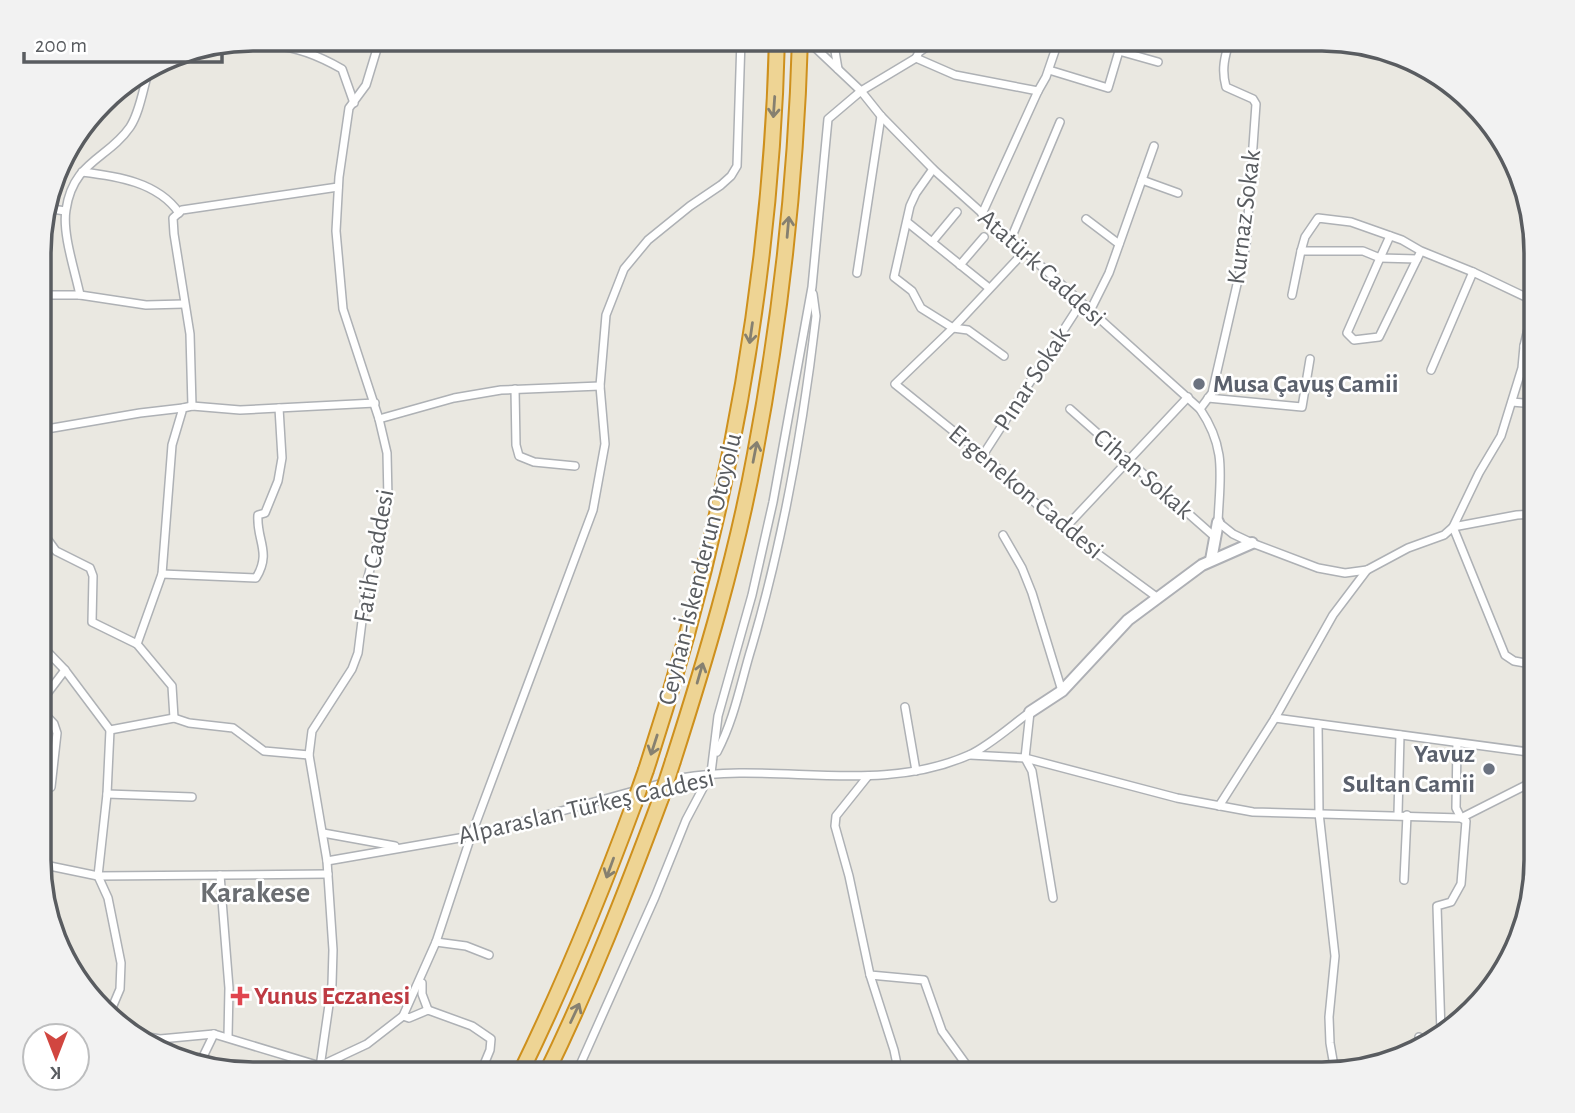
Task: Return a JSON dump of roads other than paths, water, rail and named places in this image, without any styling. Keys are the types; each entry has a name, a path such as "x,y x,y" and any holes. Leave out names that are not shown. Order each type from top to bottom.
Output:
{"highway":[{"name":"Ceyhan-İskenderun Otoyolu","path":"526,1062 570,968 634,804 689,629 732,452 761,266 776,51"},
{"name":"Ceyhan-İskenderun Otoyolu","path":"552,1062 592,977 661,798 711,635 755,456 784,268 801,51"}],"street":[{"path":"301,51 321,57 342,69 355,103"},
{"name":"Fatih Caddesi","path":"320,1062 332,984 328,874 309,755 312,732 352,670 358,653 367,581 388,499 387,453 379,419 343,309 337,230 338,187 349,108 366,85 376,51"},
{"path":"334,1062 367,1044 403,1016 436,942 471,836 593,510 605,444 600,386 606,314 624,269 648,240 721,185 737,166 741,51"},
{"name":"Atatürk Caddesi","path":"815,51 861,91 881,116 933,169 1200,409 1210,425 1221,458 1218,522"},
{"path":"835,51 838,69"},
{"path":"581,1062 655,897 686,820 711,773 718,716 752,595 773,502 812,287 826,124 828,119 861,91 924,51"},
{"path":"982,214 1049,70 1055,51"},
{"path":"1049,70 1108,88 1119,51 1158,62"},
{"name":"Kurnaz Sokak","path":"1200,409 1212,393 1246,245 1256,114 1253,99 1226,87 1223,75 1227,51"},
{"path":"916,58 956,75 1038,91"},
{"path":"80,295 65,211 76,179 133,121 145,82"},
{"path":"857,272 881,116"},
{"path":"1010,240 1060,122"},
{"path":"1090,311 1109,273 1154,146"},
{"path":"933,169 915,193 894,277 912,291 921,308 953,328 968,330 1004,356"},
{"path":"82,172 129,179 170,201 179,213"},
{"path":"1142,180 1178,193"},
{"path":"137,644 162,575 172,445 188,407 190,334 173,218 182,210 338,187"},
{"path":"56,210 65,211"},
{"path":"932,242 957,212"},
{"path":"1292,295 1305,237 1318,218 1351,222 1390,236 1419,255 1473,272 1524,293"},
{"path":"1086,219 1119,244"},
{"path":"907,222 989,288"},
{"path":"1390,236 1347,333 1354,340 1378,337 1419,255"},
{"path":"960,265 984,237"},
{"path":"1301,251 1363,251 1381,258 1419,255"},
{"path":"953,328 1024,252"},
{"path":"1431,369 1473,272"},
{"path":"713,758 729,730 761,620 793,479 816,316 812,287"},
{"path":"51,295 80,295 146,305 184,304"},
{"name":"Pınar Sokak","path":"983,455 1082,303"},
{"name":"Ergenekon Caddesi","path":"953,328 895,384 983,455 1064,529 1158,598"},
{"path":"1218,522 1233,534 1252,543 1318,568 1345,573 1367,570 1408,548 1444,535 1453,527 1479,473 1501,436 1522,368 1524,346"},
{"path":"1208,398 1302,407 1310,359"},
{"path":"379,419 454,398 515,389 600,386"},
{"path":"515,389 516,445 519,456 534,462 575,466"},
{"path":"1064,529 1188,397"},
{"path":"1512,402 1524,403"},
{"path":"51,428 188,407 240,410 375,403"},
{"path":"162,575 256,578 264,566 264,542 257,527 258,515 265,513 278,481 282,458 279,408"},
{"name":"Cihan Sokak","path":"1070,409 1216,538"},
{"path":"1453,527 1524,515"},
{"path":"1212,560 1218,522"},
{"path":"1453,527 1505,654 1514,661 1524,663"},
{"path":"1003,535 1022,568 1032,593 1062,691"},
{"path":"970,755 1062,691 1128,620 1212,560 1252,543"},
{"path":"51,544 56,551 90,568 93,576 92,622 137,644 172,686 174,718"},
{"path":"1219,806 1275,718 1334,615 1367,570"},
{"path":"51,655 110,730 107,794 97,876 108,898 121,963 120,989 113,1006"},
{"path":"51,688 65,670"},
{"path":"905,707 916,771"},
{"path":"1030,712 1025,758 1032,771 1053,898"},
{"path":"110,730 174,718 189,723 233,728 264,751 309,755"},
{"path":"1275,718 1524,751"},
{"path":"51,721 57,733 51,787"},
{"path":"1318,724 1319,813 1335,956 1329,1017 1333,1062"},
{"path":"1398,814 1400,735"},
{"path":"1457,743 1456,808 1461,818"},
{"path":"970,755 1025,758 1253,812 1398,814 1461,818 1466,821 1461,884 1451,902 1437,906 1441,1023"},
{"name":"Alparaslan Türkeş Caddesi","path":"327,861 471,836 681,778 711,773 868,776 916,771 970,755"},
{"path":"868,776 836,816 835,826 849,876 870,975 896,1062"},
{"path":"1461,818 1524,786"},
{"path":"107,794 192,797"},
{"path":"1404,880 1407,815"},
{"path":"323,833 402,848"},
{"path":"51,866 97,876 328,874"},
{"path":"220,875 229,988 228,1037"},
{"path":"436,942 466,946 489,955"},
{"path":"870,975 924,979 942,1031 964,1062"},
{"path":"422,976 422,994 428,1010"},
{"path":"403,1016 409,1018 428,1010 472,1026 491,1039 485,1062"},
{"path":"160,1039 214,1034 297,1062"},
{"path":"204,1056 214,1034"}],"place":[{"name":"Musa Çavuş Camii","path":"1199,384"},
{"name":"Yavuz Sultan Camii","path":"1489,769"},
{"name":"Yunus Eczanesi","path":"240,996"}],"district":[{"name":"Karakese","path":"255,893"}]}
